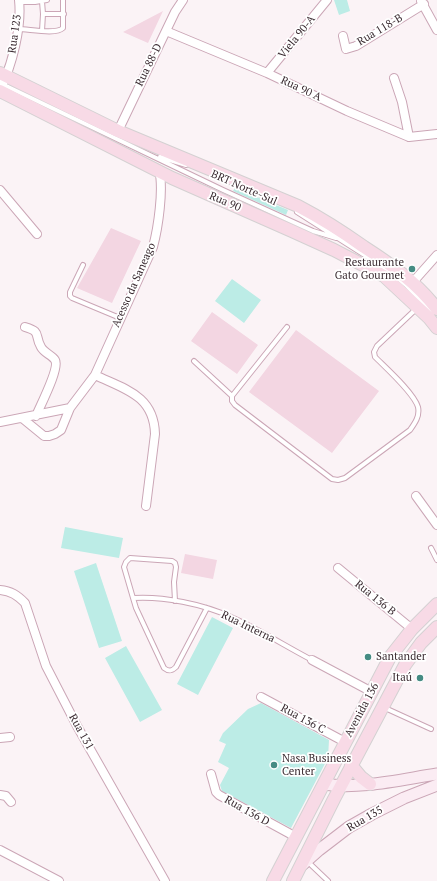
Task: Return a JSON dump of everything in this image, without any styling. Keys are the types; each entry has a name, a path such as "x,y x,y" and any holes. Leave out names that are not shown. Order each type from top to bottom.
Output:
{"main road":[{"path":"3,84 298,206 327,221 390,264 413,282 437,307"},
{"name":"Rua 90","path":"3,84 172,178 334,250 384,276 429,318 437,328"},
{"path":"404,296 437,338"},
{"name":"Avenida 136","path":"273,881 390,657 412,629 437,604"},
{"name":"Avenida 136","path":"293,881 304,862 351,765 405,665 421,643 437,627"},
{"path":"351,765 361,777 370,784"},
{"path":"324,784 341,786 370,784 437,774"},
{"name":"Rua 135","path":"304,862 349,827 366,817 404,798 437,785"},
{"path":"281,881 308,827 306,819"}],"street":[{"name":"Rua 88-D","path":"118,131 174,12 184,0"},
{"name":"Viela 90-A","path":"267,73 327,0"},
{"name":"Rua 123","path":"3,84 18,29 19,1"},
{"path":"422,2 437,30"},
{"name":"Rua 118-B","path":"344,36 346,49 356,46 422,2"},
{"name":"Rua 90 A","path":"166,31 267,73 347,111 409,137 437,134"},
{"path":"394,78 402,102 409,137"},
{"name":"Acesso da Saneago","path":"22,418 44,436 55,434 60,430 70,408 95,375 153,247 161,192 161,177 159,170"},
{"path":"161,192 172,178"},
{"path":"0,190 37,234"},
{"path":"413,282 437,255"},
{"path":"25,327 34,330 42,348 55,359 56,364 53,377 36,416"},
{"path":"95,375 138,396 149,408 155,422 156,434 146,506"},
{"path":"0,422 70,408"},
{"path":"416,496 436,521"},
{"name":"Rua 136 B","path":"338,568 412,629"},
{"name":"Rua 131","path":"0,590 10,591 25,603 46,666 77,726 165,881"},
{"path":"312,660 372,692"},
{"name":"Rua 136 C","path":"261,697 345,742"},
{"path":"0,738 10,737"},
{"name":"Rua 136 D","path":"211,774 216,792 219,795 296,837"},
{"path":"0,795 6,796 11,802"},
{"path":"0,850 59,881"}],"lane":[{"path":"19,1 44,0 42,31"},
{"path":"18,29 42,31 62,30 64,28 63,0"},
{"path":"43,14 64,14"},
{"name":"BRT Norte-Sul","path":"3,84 144,153 313,231 336,238"},
{"name":"BRT Norte-Sul","path":"144,153 212,173 283,205"},
{"name":"BRT Norte-Sul","path":"290,209 320,226 336,238 388,270 406,285 437,319"},
{"path":"83,264 70,292 70,296 120,318"},
{"path":"194,361 232,396 232,401 235,405 332,479 338,480 344,478 410,430 417,420 418,408 413,397 375,357 374,352 377,346 415,310"},
{"path":"232,396 287,327"},
{"path":"431,548 437,560"},
{"path":"175,601 175,563 172,561 130,558 126,562 124,567 136,608 164,668 168,671 176,667 207,608"},
{"name":"Rua Interna","path":"133,598 145,597 175,601 207,608 231,617 312,660"},
{"path":"383,707 431,729"},
{"path":"304,862 328,881"}],"shaded area":[{"path":"163,11 148,43 123,32"},
{"path":"111,228 141,241 112,303 77,288"},
{"path":"212,312 258,345 237,374 191,341"},
{"path":"296,330 379,391 332,453 249,392"},
{"path":"185,554 217,560 213,579 181,573"}],"building":[{"path":"334,0 347,0 350,11 339,15"},
{"path":"235,188 288,210 286,215 233,191"},
{"path":"232,279 261,300 244,323 215,301"},
{"path":"65,527 123,538 119,558 61,548"},
{"path":"96,563 122,641 99,648 74,571"},
{"path":"212,617 233,628 198,695 177,684"},
{"path":"126,646 162,710 140,722 105,658"},
{"name":"Nasa Business Center","path":"261,703 329,740 328,758 291,828 222,791 220,785 229,768 218,762 226,744 219,741 223,733 248,709"}],"place":[{"name":"Restaurante Gato Gourmet","path":"412,269"},
{"name":"Santander","path":"368,657"},
{"name":"Itaú","path":"420,678"},
{"name":"Nasa Business Center","path":"274,765"}]}
